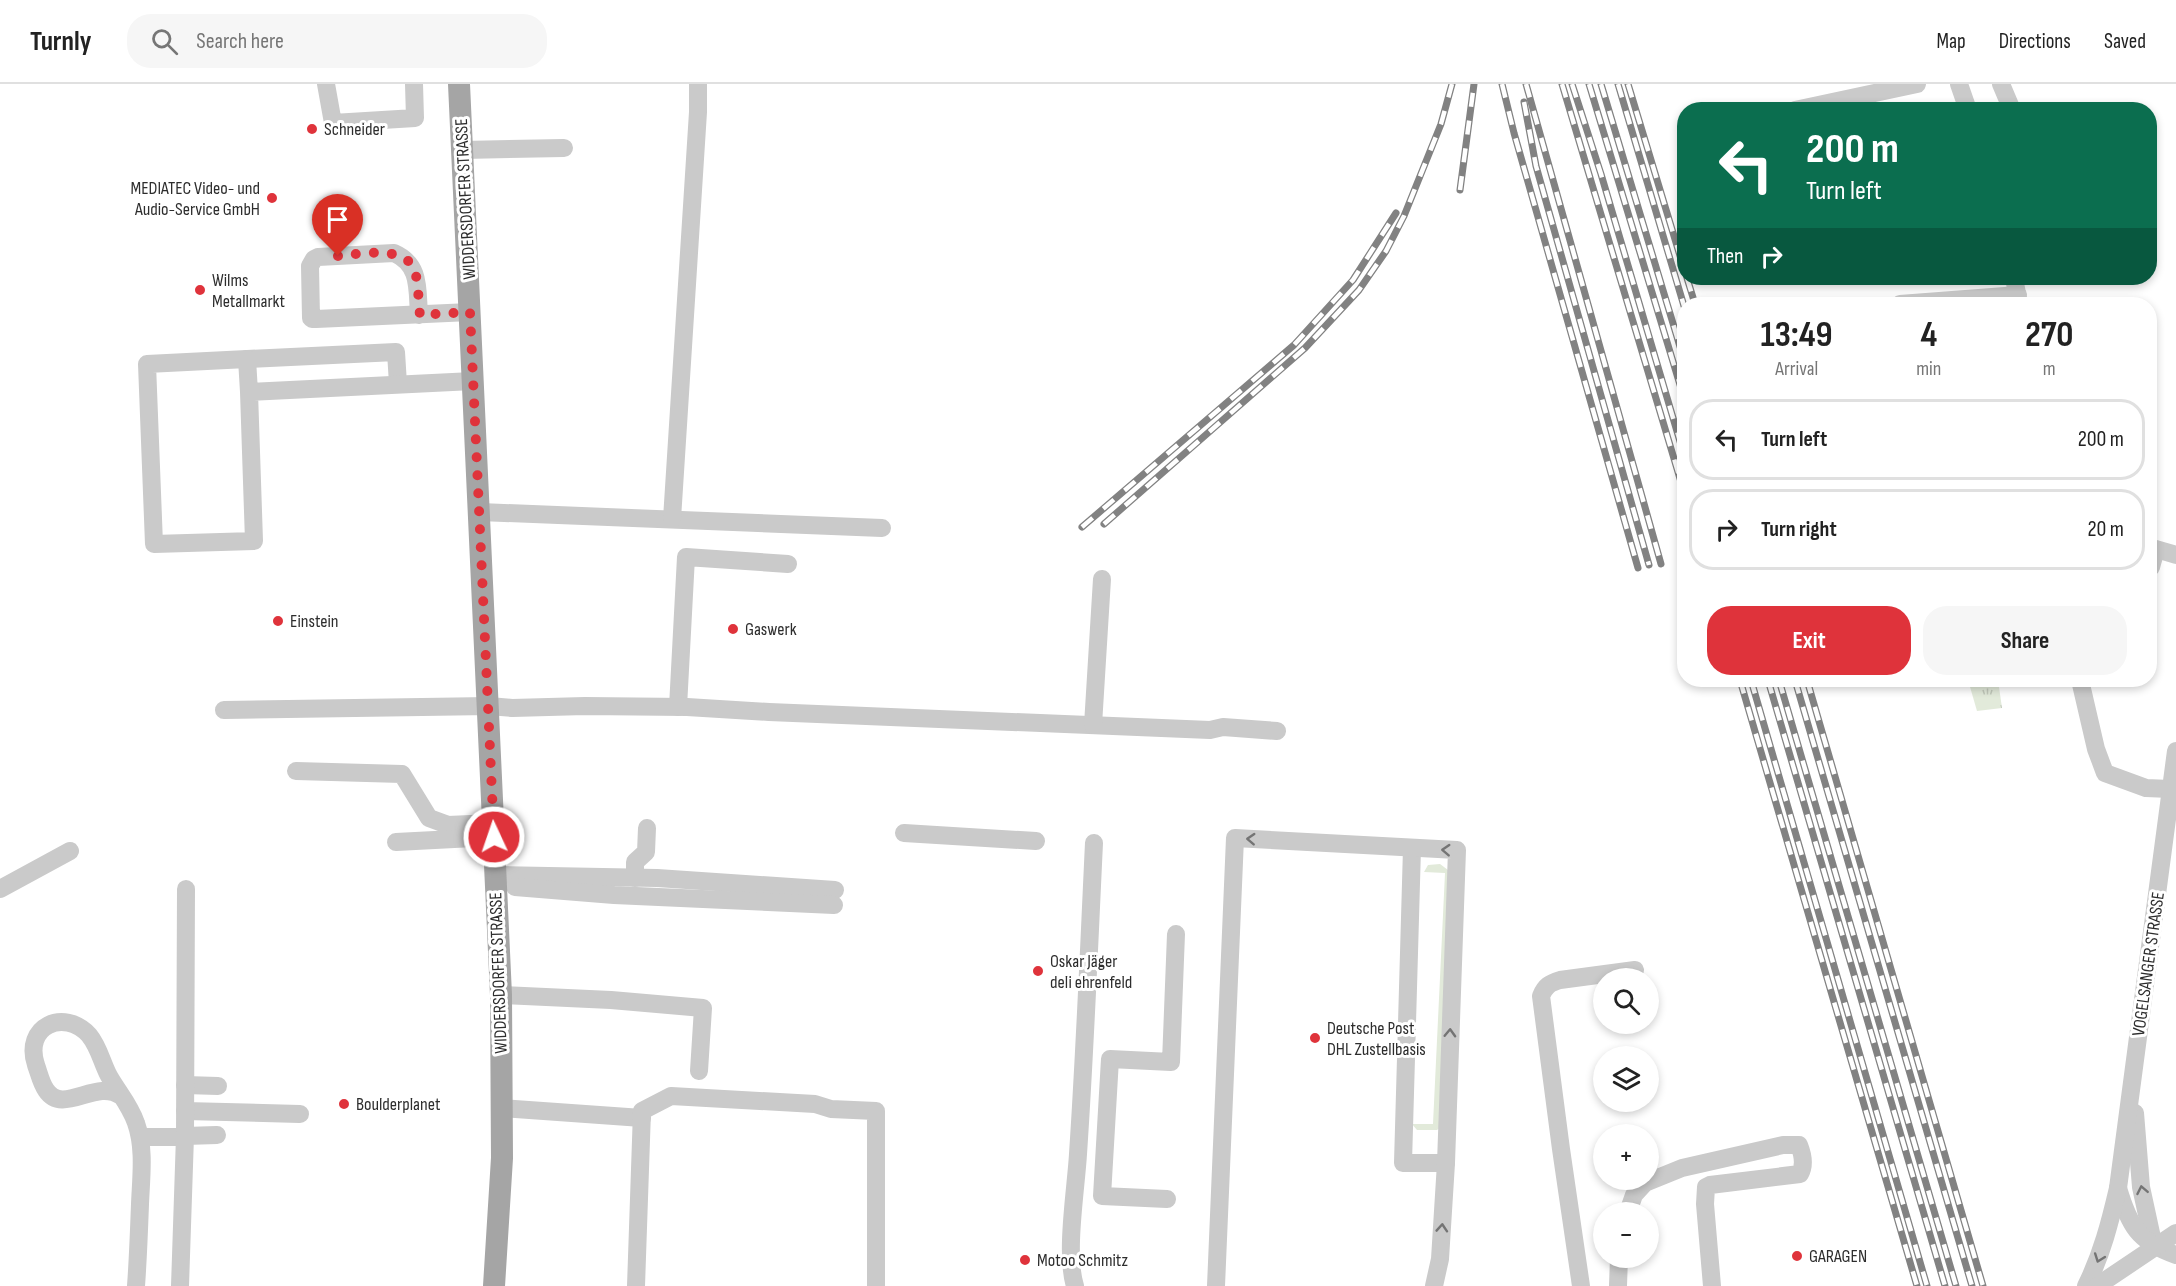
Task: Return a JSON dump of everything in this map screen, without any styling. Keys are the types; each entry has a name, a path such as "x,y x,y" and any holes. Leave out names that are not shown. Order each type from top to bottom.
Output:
{"main road":[{"name":"WIDDERSDORFER STRASSE","path":"459,84 501,995 502,1158 494,1286"}],"street":[{"path":"326,84 333,123 415,118 414,84"},
{"path":"672,519 698,84"},
{"path":"1833,102 1917,84"},
{"path":"1959,84 1965,102"},
{"path":"2001,84 2009,102"},
{"path":"463,150 564,148"},
{"path":"420,315 415,270 404,257 394,253 318,256 310,266 312,319 420,315 470,312"},
{"path":"1968,297 2017,292"},
{"path":"247,359 254,541 154,544 147,364 247,359 396,352 398,384"},
{"path":"249,392 473,381"},
{"path":"480,512 882,528"},
{"path":"2157,549 2176,555"},
{"path":"678,707 686,557 788,564"},
{"path":"1093,725 1102,579"},
{"path":"2082,687 2096,748 2105,773 2145,789 2170,789"},
{"path":"224,710 489,706 512,708 678,707 1277,731"},
{"name":"VOGELSANGER STRASSE","path":"2086,1286 2106,1237 2118,1188 2133,1070 2167,893 2170,789 2176,751"},
{"path":"296,771 402,774 429,818 448,825 493,830"},
{"path":"635,878 635,862 646,852 647,828"},
{"path":"396,842 493,830"},
{"path":"904,833 1036,841"},
{"path":"1216,1286 1235,838 1457,850 1446,1163 1440,1259 1434,1286"},
{"path":"1075,1286 1072,1275 1072,1237 1083,1083 1094,843"},
{"path":"1412,848 1403,1163 1446,1163"},
{"path":"0,889 70,851"},
{"path":"635,878 835,897 614,895 495,881 635,878"},
{"path":"180,1286 185,1136 186,889"},
{"path":"1167,1199 1102,1196 1110,1059 1171,1062 1176,934"},
{"path":"1581,1286 1541,996 1544,989 1551,983 1593,976"},
{"path":"501,995 611,1000 703,1008 699,1071"},
{"path":"121,1096 107,1089 70,1099 51,1096 45,1090 34,1060 32,1047 36,1035 51,1024 69,1023 79,1027 97,1048 109,1075 134,1115 140,1137 141,1168 136,1286"},
{"name":"VOGELSANGER STRASSE","path":"2133,1070 2141,1187 2154,1247"},
{"path":"185,1085 218,1086"},
{"path":"636,1286 642,1111 671,1096 816,1104 831,1109 876,1111 876,1286"},
{"path":"501,1108 642,1118"},
{"path":"185,1111 300,1114"},
{"path":"140,1137 217,1136"},
{"path":"1632,1202 1634,1195 1645,1183 1682,1168 1783,1145 1799,1145 1803,1160 1800,1174 1706,1187 1705,1204 1712,1286"},
{"name":"VOGELSANGER STRASSE","path":"2118,1188 2126,1215 2154,1247"},
{"path":"2097,1286 2176,1233"},
{"path":"2154,1247 2176,1255"},
{"path":"1617,1286 1618,1268"}],"green space":[{"path":"1970,687 1999,687 2002,708 1977,711"},
{"path":"1440,864 1448,870 1441,1127 1437,1130 1417,1130 1412,1124 1433,1124 1445,873 1424,872 1428,865"}],"railway":[{"path":"1104,524 1305,348 1359,290 1386,251 1404,216 1441,124 1452,84"},
{"path":"1460,190 1474,84"},
{"path":"1502,84 1638,568"},
{"path":"1526,84 1661,564"},
{"path":"1562,84 1677,469"},
{"path":"1572,84 1677,431"},
{"path":"1589,84 1677,375"},
{"path":"1601,84 1677,337"},
{"path":"1618,84 1677,282"},
{"path":"1628,84 1677,246"},
{"path":"1524,102 1536,166 1649,565"},
{"path":"1082,527 1294,345 1353,280 1396,213"},
{"path":"1678,285 1681,297"},
{"path":"1689,285 1693,297"},
{"path":"1742,687 1917,1286"},
{"path":"1753,687 1927,1286"},
{"path":"1770,687 1945,1286"},
{"path":"1781,687 1956,1286"},
{"path":"1797,687 1972,1286"},
{"path":"1809,687 1983,1286"}],"place":[{"name":"Schneider","path":"312,129"},
{"name":"MEDIATEC Video- und Audio-Service GmbH","path":"272,198"},
{"name":"Wilms Metallmarkt","path":"200,290"},
{"name":"Einstein","path":"278,621"},
{"name":"Gaswerk","path":"733,629"},
{"name":"Oskar Jäger deli ehrenfeld","path":"1038,971"},
{"name":"Deutsche Post DHL Zustellbasis","path":"1315,1038"},
{"name":"Boulderplanet","path":"344,1104"},
{"name":"GARAGEN","path":"1797,1256"},
{"name":"Motoo Schmitz","path":"1025,1260"}],"route":[{"path":"338,256 394,253 404,257 415,270 420,315 470,312 494,837"}]}
